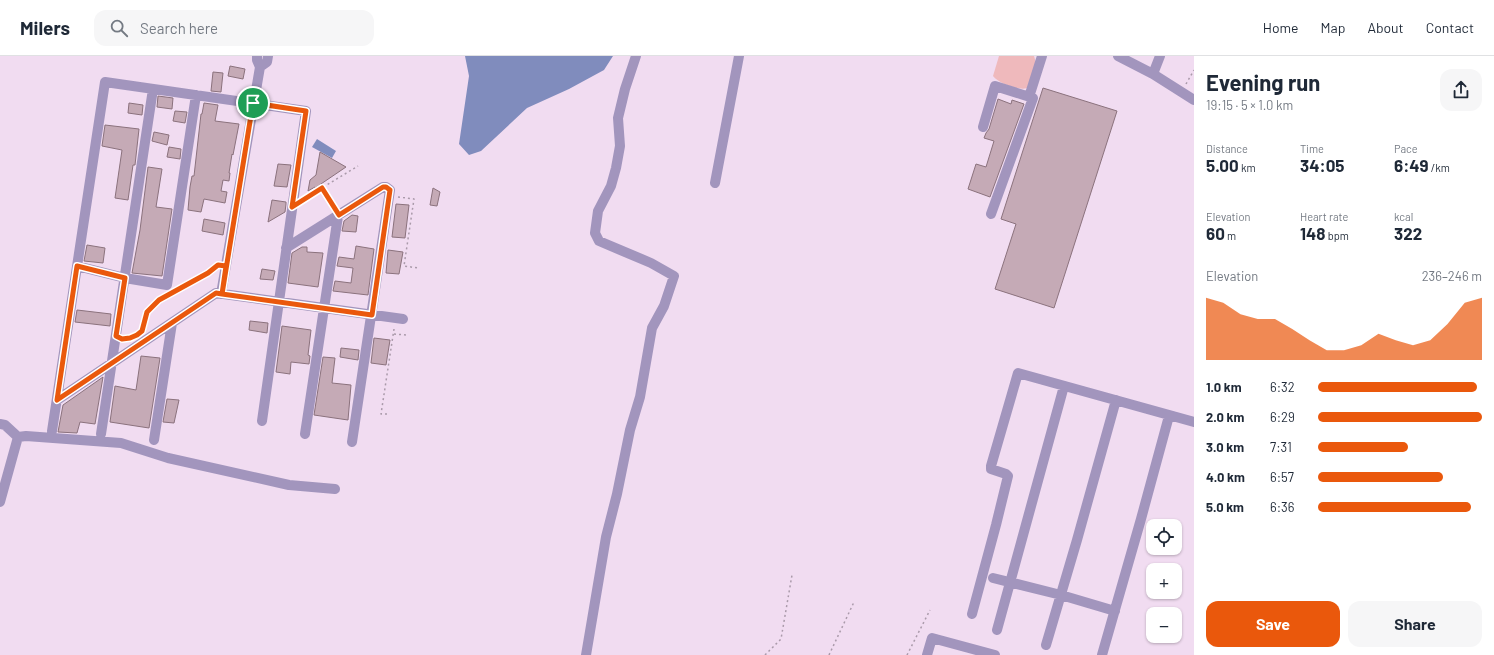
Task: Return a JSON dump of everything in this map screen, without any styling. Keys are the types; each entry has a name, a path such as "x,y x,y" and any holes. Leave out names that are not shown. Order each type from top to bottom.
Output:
{"street":[{"path":"222,294 260,67 257,56"},
{"path":"260,67 267,62 268,56"},
{"path":"586,655 606,537 617,494 630,430 640,397 652,328 664,306 674,276 651,263 599,240 595,233 598,210 611,186 616,168 620,146 618,118 625,89 636,56"},
{"path":"715,183 739,56"},
{"path":"1029,97 1042,56"},
{"path":"1118,56 1153,74 1194,100"},
{"path":"1153,74 1160,56"},
{"path":"52,431 105,82 306,111 262,421"},
{"path":"983,127 995,86 1033,98 991,214"},
{"path":"102,434 153,89"},
{"path":"77,266 125,278 167,285 196,95"},
{"path":"286,248 383,187 390,190 352,442"},
{"path":"305,434 338,215"},
{"path":"57,400 216,293 403,319"},
{"path":"154,440 172,323"},
{"path":"972,614 1008,476 991,469 990,466 1018,373 1194,422"},
{"path":"997,630 1064,386"},
{"path":"1046,645 1116,400"},
{"path":"1102,655 1169,416"},
{"path":"0,424 5,425 18,438"},
{"path":"18,438 26,436 121,443 168,458 289,485 335,489"},
{"path":"0,502 18,438"},
{"path":"993,578 1010,581 1061,595 1114,612"},
{"path":"927,655 932,638 995,655"}],"path":[{"path":"1181,92 1194,70"},
{"path":"292,207 358,166"},
{"path":"322,188 338,215"},
{"path":"390,196 414,199 404,266 418,268"},
{"path":"137,335 142,331 147,312 159,300 208,273 218,265 226,266"},
{"path":"387,414 381,414 394,329"},
{"path":"393,334 406,335"},
{"path":"765,655 781,639 792,574"},
{"path":"829,655 854,602"},
{"path":"907,655 930,610"}],"shaded area":[{"path":"999,56 1034,56 1036,63 1027,88 1023,89 1009,86 993,76"}],"water":[{"path":"465,56 613,56 604,70 569,89 527,108 481,151 469,155 459,144 469,76"},
{"path":"317,139 336,151 332,158 312,147"}],"building":[{"path":"230,66 245,69 243,79 228,76"},
{"path":"213,72 223,73 221,92 211,91"},
{"path":"1043,88 1117,111 1054,308 995,289 1016,224 1001,219"},
{"path":"158,96 173,98 172,109 157,107"},
{"path":"998,99 1011,104 1012,100 1024,104 990,197 968,189 976,164 986,167 994,141 984,138 989,129"},
{"path":"129,103 143,105 142,115 128,113"},
{"path":"204,103 218,105 215,121 239,124 233,155 232,154 229,181 223,180 221,191 227,192 225,203 204,199 201,212 188,210 190,187 192,176 194,176 201,114"},
{"path":"175,111 187,112 185,123 173,121"},
{"path":"105,125 139,129 135,165 133,165 128,200 115,198 122,150 102,146"},
{"path":"154,132 169,135 167,145 152,141"},
{"path":"169,147 181,149 180,159 167,157"},
{"path":"320,152 346,167 315,188 308,191 310,180 316,175"},
{"path":"278,164 291,165 287,187 274,186"},
{"path":"148,167 162,169 156,207 172,209 162,276 132,273 140,230"},
{"path":"433,188 440,192 437,206 430,205"},
{"path":"272,200 286,202 285,212 268,222"},
{"path":"396,204 409,205 405,238 392,237"},
{"path":"352,215 358,216 356,232 342,231 344,221"},
{"path":"204,219 225,223 223,235 202,231"},
{"path":"87,245 105,248 103,263 84,261"},
{"path":"356,246 374,249 368,295 333,291 335,281 351,283 353,268 337,266 339,257 354,259"},
{"path":"302,247 307,247 307,252 323,253 318,287 288,283 292,253"},
{"path":"388,250 403,252 399,274 386,273"},
{"path":"262,269 275,271 273,280 260,279"},
{"path":"77,310 111,314 110,326 75,322"},
{"path":"250,321 268,323 267,333 249,330"},
{"path":"282,326 311,330 308,355 310,356 309,364 291,362 290,374 276,372"},
{"path":"374,338 390,340 386,365 371,363"},
{"path":"341,348 359,350 358,360 340,357"},
{"path":"141,356 160,358 149,428 110,422 115,386 136,390"},
{"path":"323,357 335,358 332,383 351,385 348,420 314,415"},
{"path":"103,377 95,424 80,422 77,433 58,432 63,405"},
{"path":"167,399 179,400 174,423 163,422"}],"route":[{"path":"253,103 222,294 216,293 57,400 77,266 125,278 116,336 122,339 130,338 142,331 144,318 147,312 159,300 205,275 218,265 226,266 222,294 372,315 390,190 383,187 339,215 322,188 292,207 306,111 253,103"}]}
